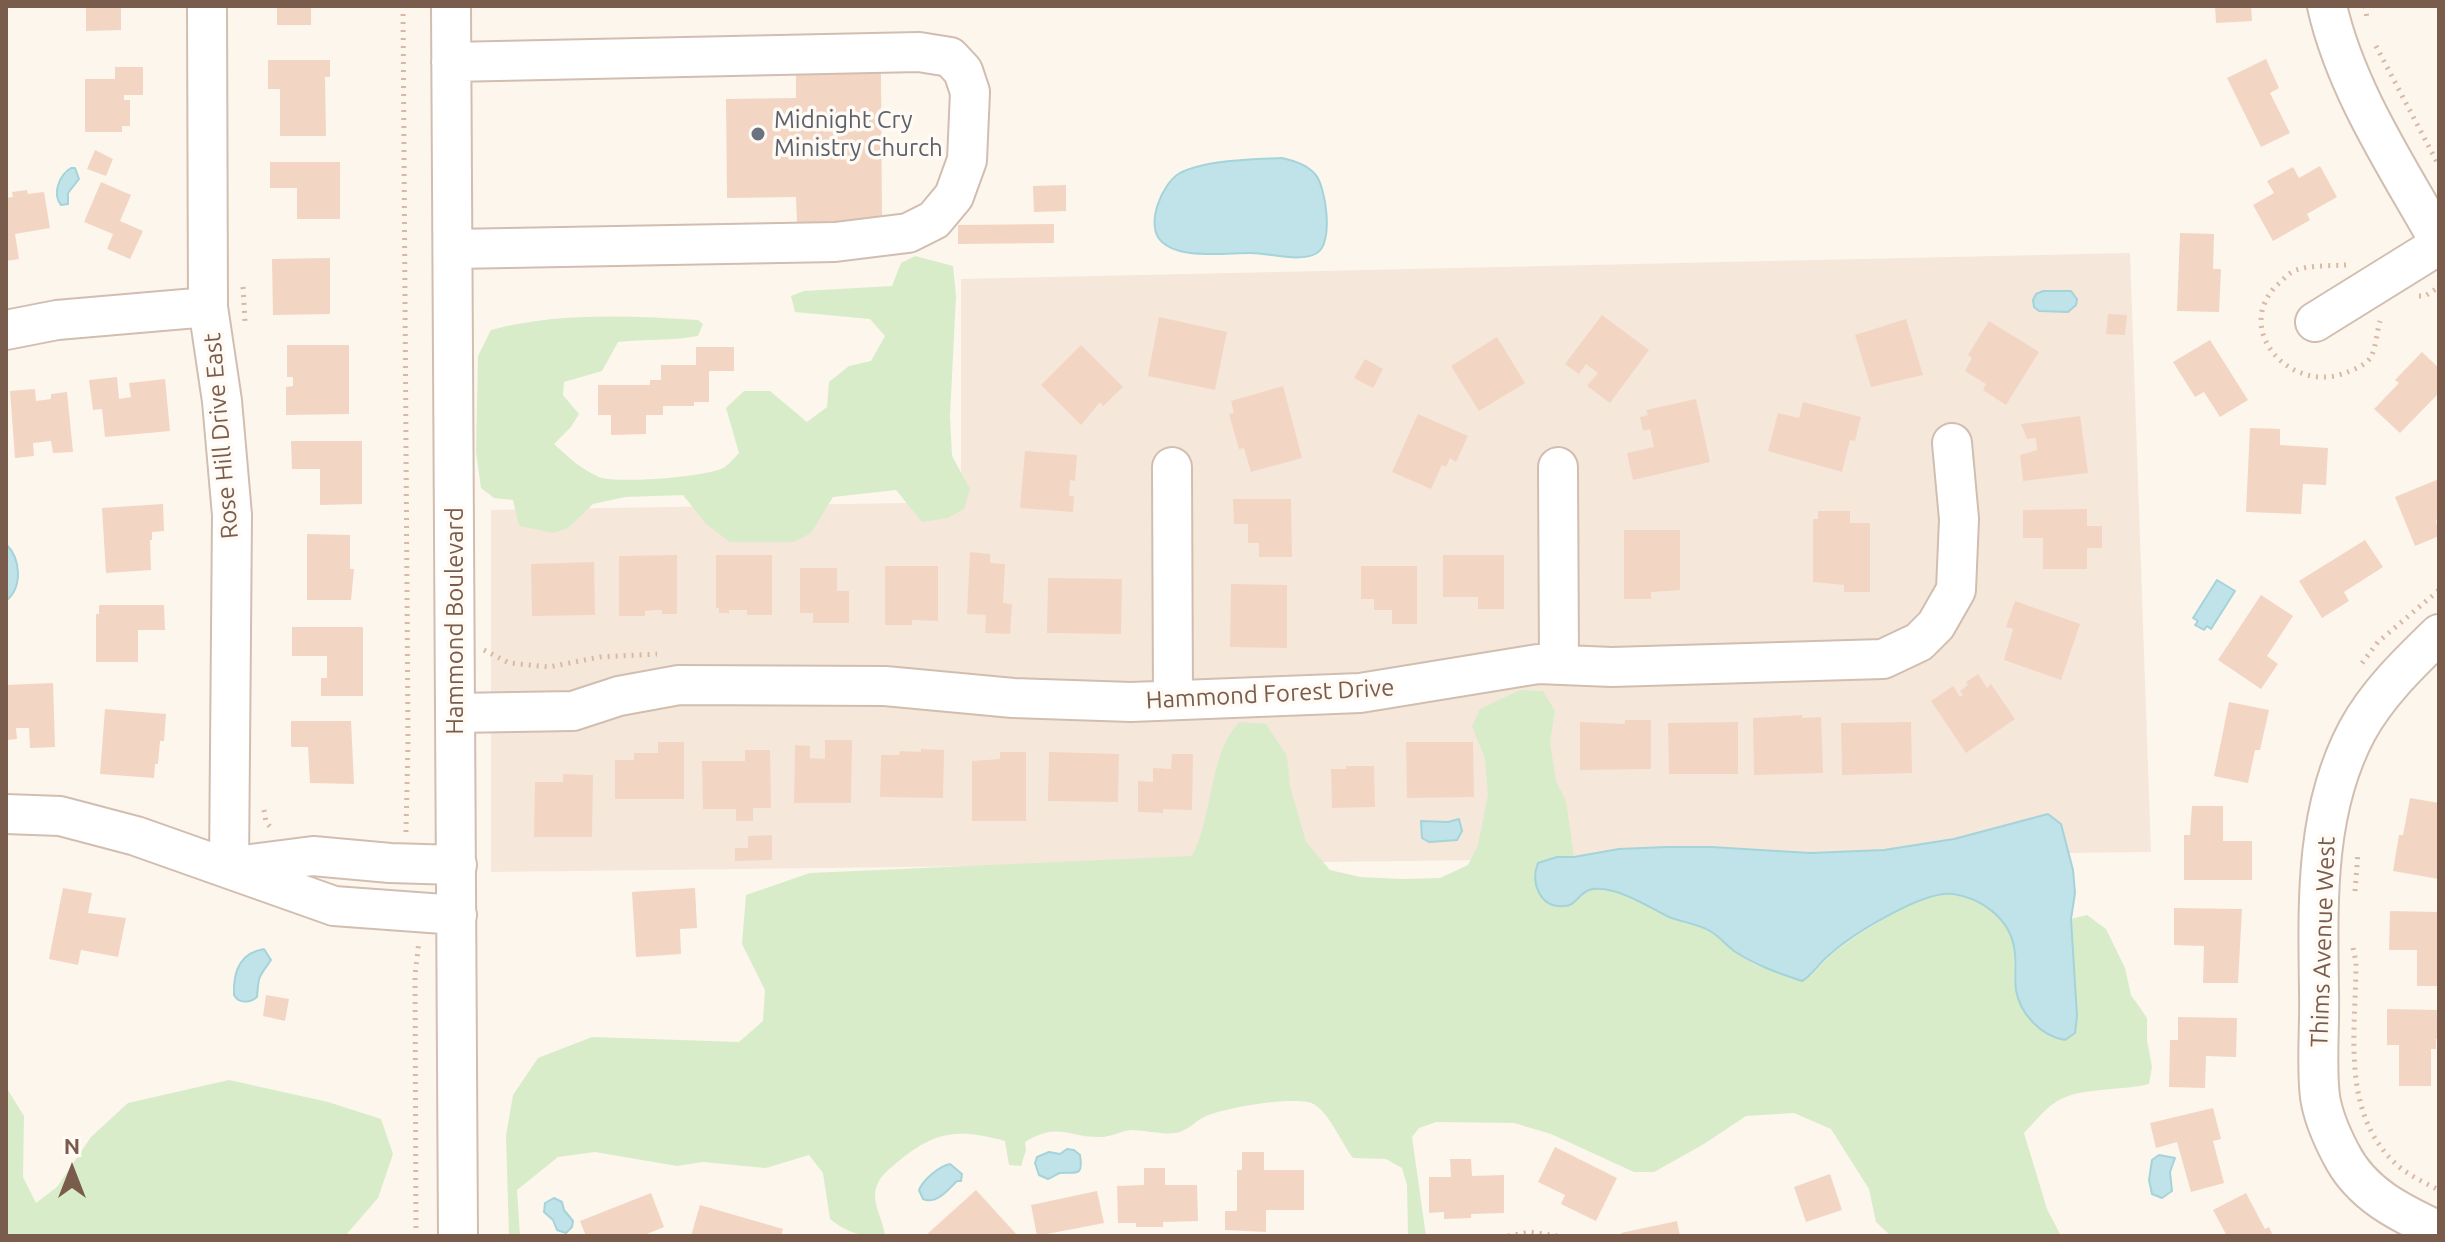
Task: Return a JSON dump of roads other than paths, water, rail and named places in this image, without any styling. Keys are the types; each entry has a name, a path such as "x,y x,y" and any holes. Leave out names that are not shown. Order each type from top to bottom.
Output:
{"street":[{"name":"Rose Hill Drive East","path":"207,6 208,307 222,401 232,515 229,867"},
{"name":"Hammond Boulevard","path":"451,6 458,1236"},
{"path":"2315,322 2439,243 2353,84 2335,38 2327,6"},
{"path":"451,62 919,52 950,57 963,71 970,92 967,160 954,196 934,220 908,233 835,242 453,249"},
{"path":"6,330 57,320 208,307"},
{"name":"Hammond Forest Drive","path":"456,713 573,711 619,696 679,685 885,686 1013,698 1131,702 1360,693 1538,664 1612,667 1883,659 1919,642 1936,625 1956,590 1959,519 1952,443"},
{"path":"1172,467 1173,700"},
{"path":"1558,467 1559,664"},
{"name":"Thims Avenue West","path":"2439,634 2408,664 2370,709 2356,733 2330,805 2321,856 2319,928 2320,1097 2328,1125 2342,1157 2367,1190 2400,1213 2439,1231"},
{"path":"6,814 60,816 136,836 334,906 457,915"},
{"path":"229,867 313,856 457,865"}],"water":[{"path":"1282,158 1308,168 1319,180 1327,227 1322,247 1317,253 1294,257 1194,253 1167,246 1157,235 1155,216 1158,205 1167,186 1180,173 1216,163"},
{"path":"71,168 75,168 79,179 68,193 68,204 61,205 57,196 58,185"},
{"path":"2071,291 2077,299 2076,305 2068,312 2039,311 2034,307 2033,300 2036,294"},
{"path":"6,544 15,557 18,573 15,588 6,601"},
{"path":"2217,580 2235,591 2211,629 2207,626 2204,630 2195,625 2198,621 2193,618"},
{"path":"2048,814 2061,824 2073,870 2075,893 2071,919 2077,1016 2075,1033 2065,1040 2040,1029 2022,1007 2016,990 2014,947 2006,927 1992,911 1963,896 1940,895 1906,906 1839,947 1802,981 1750,960 1705,929 1669,917 1620,893 1592,889 1570,905 1556,906 1543,899 1536,886 1538,863 1557,857 1667,847 1810,853 1884,850 1954,839"},
{"path":"1459,819 1462,831 1457,840 1429,842 1422,838 1421,821 1448,822"},
{"path":"264,949 271,960 260,977 257,997 248,1001 239,1000 234,995 234,987 239,965 255,951"},
{"path":"1067,1149 1080,1155 1079,1171 1060,1173 1048,1179 1039,1175 1035,1163 1037,1157 1049,1152 1060,1154"},
{"path":"2159,1155 2175,1158 2170,1172 2172,1191 2162,1198 2152,1194 2149,1180 2152,1160"},
{"path":"950,1164 962,1174 961,1181 933,1200 923,1199 919,1190 924,1182 936,1170"},
{"path":"554,1198 562,1202 573,1221 566,1233 557,1230 553,1220 544,1212 545,1203"}],"place":[{"name":"Midnight Cry Ministry Church","path":"758,134"}]}
